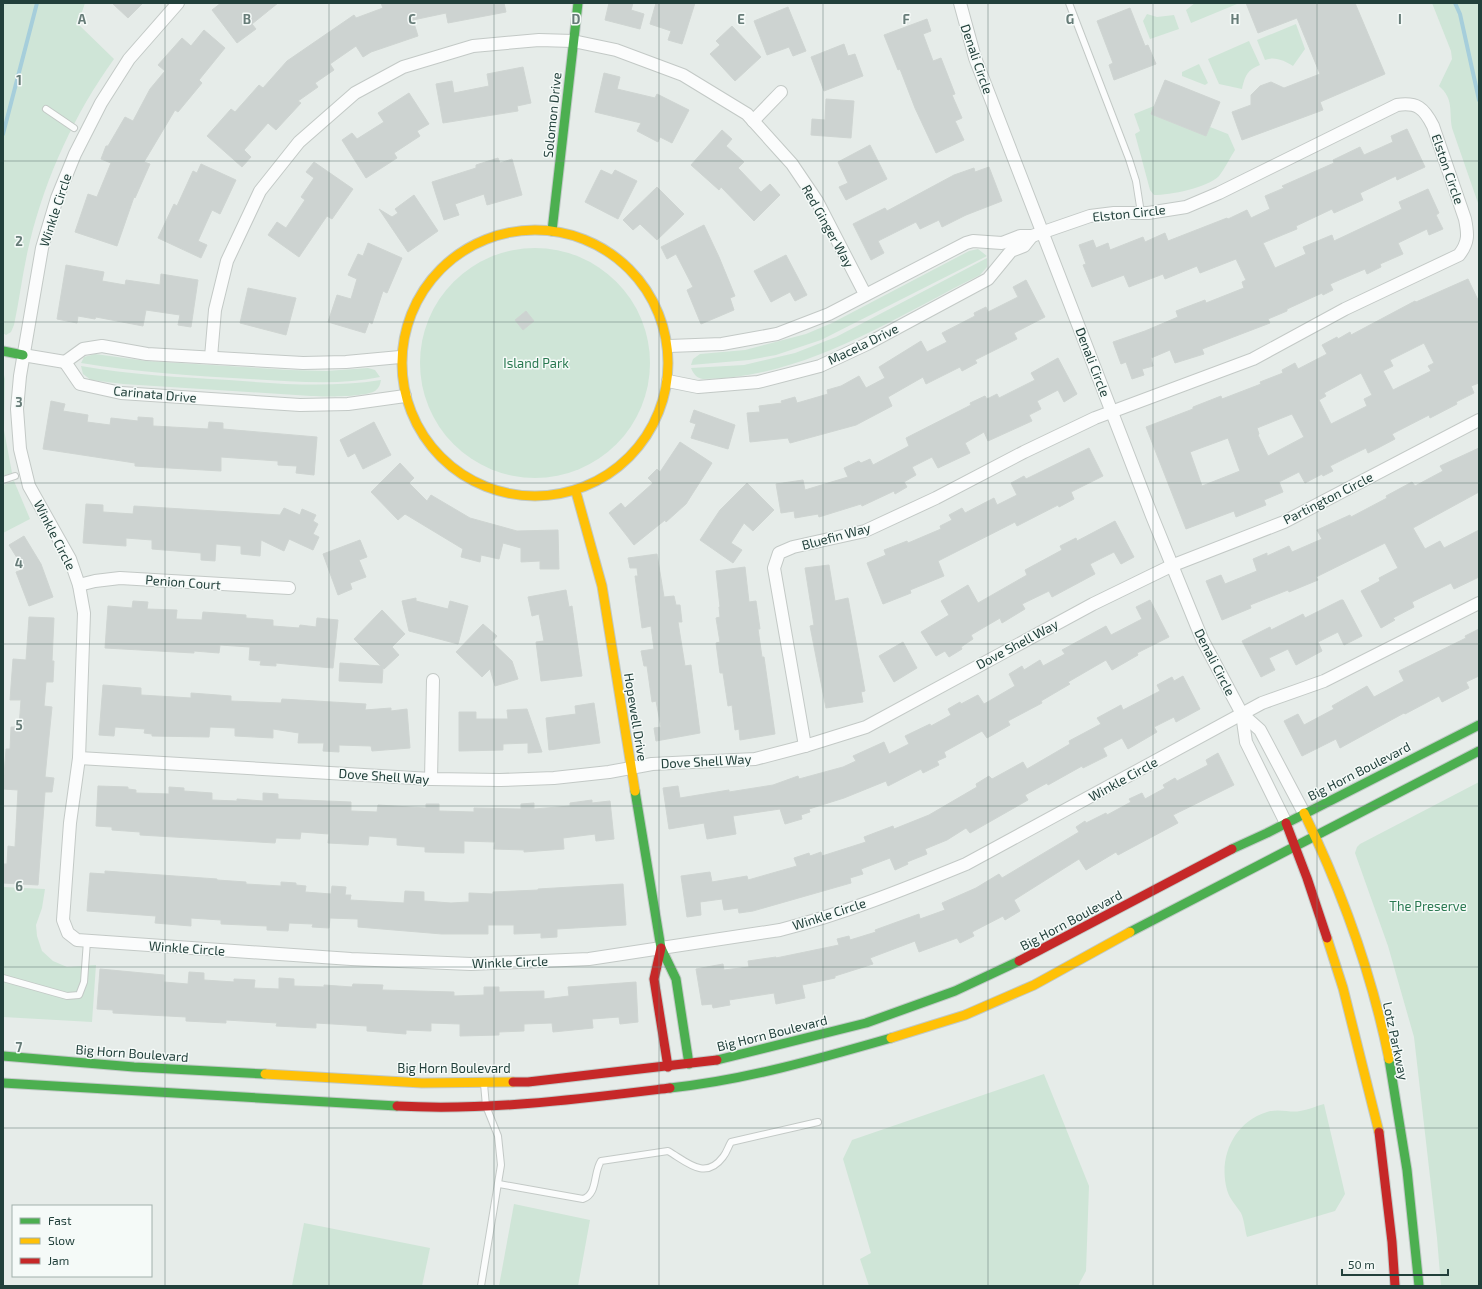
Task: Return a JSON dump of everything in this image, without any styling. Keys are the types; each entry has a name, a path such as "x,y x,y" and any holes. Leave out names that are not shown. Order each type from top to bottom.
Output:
{"main road":[{"name":"Solomon Drive","path":"552,231 578,3"},
{"path":"524,230 552,231 589,241 609,251 631,269 649,292 662,318 669,346 668,381 658,416 633,454 609,474 576,492 550,496 522,496 495,490 466,477 445,461 429,444 414,418 405,396 400,357 413,310 428,283 449,261 471,246 497,235 524,230"},
{"path":"3,351 23,355"},
{"name":"Hopewell Drive","path":"576,492 602,586 662,948 676,979 689,1064"},
{"name":"Big Horn Boulevard","path":"3,1056 134,1067 422,1082 528,1082 708,1062 866,1023 955,991 1022,960 1218,856 1479,725"},
{"path":"3,1083 418,1107 533,1104 717,1083 816,1060 919,1030 965,1015 1034,985 1296,845 1479,751"},
{"name":"Lotz Parkway","path":"1304,814 1316,835 1330,869 1369,979 1385,1047 1401,1133 1416,1239 1419,1286"},
{"path":"1286,822 1296,845 1343,988 1370,1095 1380,1138 1392,1242 1395,1286"},
{"name":"Hopewell Drive","path":"662,948 656,964 654,979 668,1067"}],"street":[{"name":"Winkle Circle","path":"178,3 129,59 101,103 75,154 57,198 42,248 23,355 17,409 22,456 29,486 70,559 79,585 84,620 79,758 70,823 63,920 68,933 77,940 351,958 471,964 589,959 788,928 810,922 922,882 966,864 1242,714"},
{"name":"Denali Circle","path":"960,3 975,58 1038,234 1112,411 1171,566 1202,640 1242,714 1260,730 1304,814"},
{"name":"Red Ginger Way","path":"210,357 215,310 227,261 260,191 299,142 355,94 403,67 473,46 539,40 573,42 616,50 683,74 747,114 792,164 817,201 865,294"},
{"path":"753,121 781,92"},
{"name":"Elston Circle","path":"1038,234 1090,216 1114,213 1141,213 1186,207 1219,193 1397,105 1406,103 1417,106 1427,113 1433,126 1465,218 1468,234 1466,246 1459,255 1345,309 1253,359 1112,411"},
{"path":"669,346 722,344 777,334 829,314 966,243 973,241 990,244 1002,243 1020,236 1038,234"},
{"name":"Macela Drive","path":"668,381 698,388 758,382 820,366 867,344 988,279 1011,252 1024,246 1038,234"},
{"path":"23,355 64,362 83,349 102,346 147,354 303,364 400,357"},
{"name":"Carinata Drive","path":"64,362 80,384 120,393 300,405 348,404 405,396"},
{"name":"Bluefin Way","path":"806,746 774,568 779,553 793,547 865,530 936,498 1024,452 1112,411"},
{"name":"Partington Circle","path":"1171,566 1284,522 1479,420"},
{"name":"Dove Shell Way","path":"79,758 430,779 500,780 554,778 652,764 755,759 806,746 866,727 1093,604 1171,566"},
{"name":"Penion Court","path":"79,585 95,580 120,578 289,588"},
{"path":"1242,714 1266,701 1324,681 1479,603"},
{"path":"430,779 433,680"},
{"name":"Denali Circle","path":"1242,714 1246,742 1286,822"}],"lane":[{"path":"1069,3 1129,159 1136,181 1141,213"},
{"path":"46,110 74,128"},
{"path":"3,480 14,476"},
{"path":"3,978 67,996 78,995 84,982 87,941"},
{"path":"481,1286 501,1165 498,1136 486,1106 484,1082"},
{"path":"499,1184 582,1199 588,1197 593,1190 597,1166 601,1161 668,1151 691,1166 707,1169 717,1164 731,1142 818,1122"}],"green space":[{"path":"3,3 85,3 78,24 114,59 87,101 63,146 53,169 44,193 30,241 14,325 11,332 6,335 3,333"},
{"path":"1195,3 1237,4 1191,23 1186,10"},
{"path":"1432,3 1479,3 1479,206 1452,128 1449,101 1444,91 1439,86 1452,59 1451,51"},
{"path":"1147,14 1157,17 1174,15 1179,29 1150,39 1143,21"},
{"path":"1296,24 1305,49 1293,66 1276,59 1265,60 1257,40"},
{"path":"1249,41 1260,65 1249,71 1244,80 1242,89 1219,84 1208,59"},
{"path":"1199,64 1208,83 1205,85 1182,76 1182,72"},
{"path":"1154,106 1151,114 1206,136 1210,127 1228,134 1235,150 1219,176 1206,184 1197,187 1169,194 1154,195 1150,190 1135,134 1140,131 1134,114"},
{"name":"Island Park","path":"524,248 546,248 579,256 599,267 617,281 631,299 642,319 648,340 650,363 648,386 642,407 631,427 617,445 599,459 579,470 546,478 524,478 491,470 471,459 453,445 439,427 428,407 420,374 420,352 428,319 439,299 453,281 471,267 491,256"},
{"path":"978,249 987,256 821,340 776,355 749,360 691,365 693,359 700,354 745,350 806,334 832,323 969,251"},
{"path":"987,258 987,267 980,275 880,327 847,343 812,357 777,369 741,376 703,379 696,376 691,368 744,365 795,353 836,337"},
{"path":"95,354 147,361 290,370 326,371 368,368 375,370 380,377 348,381 299,382 165,373 81,363 84,357"},
{"path":"81,366 118,372 286,384 324,385 381,380 377,389 370,393 344,396 317,396 123,384 91,380 83,374"},
{"path":"3,371 5,379 4,430 12,473 3,476"},
{"path":"14,481 30,519 3,533 3,485"},
{"name":"The Preserve","path":"1479,782 1479,1286 1441,1286 1414,1037 1388,946 1355,853 1360,844"},
{"path":"3,887 45,889 42,908 36,925 37,936 42,951 53,961 67,967 96,965 92,1022 3,1017"},
{"path":"1044,1074 1089,1186 1086,1271 1078,1286 869,1286 860,1259 871,1253 843,1159 852,1140"},
{"path":"1324,1104 1345,1194 1335,1211 1247,1237 1242,1215 1231,1200 1227,1190 1225,1165 1231,1142 1237,1132 1246,1124 1255,1117 1267,1112 1276,1110 1300,1111"},
{"path":"514,1204 590,1220 578,1286 499,1286"},
{"path":"304,1223 430,1248 422,1286 292,1286"}],"building":[{"path":"112,3 143,3 128,18"},
{"path":"221,3 278,3 252,24 256,29 237,43 212,10"},
{"path":"381,3 504,3 506,12 448,23 446,13 413,20 418,36 371,52 363,57 356,46 330,64 334,70 315,83 318,87 298,101 301,103 276,130 268,123 244,150 251,157 242,167 207,136 231,109 235,112 259,85 263,88 287,61 354,15 356,18 383,8"},
{"path":"609,3 633,3 631,10 644,14 640,29 605,20"},
{"path":"656,3 695,3 682,44 668,40 671,31 650,24"},
{"path":"1246,3 1355,3 1385,74 1320,102 1323,110 1242,140 1232,112 1251,105 1251,95 1260,86 1271,82 1284,88 1320,74 1297,18 1258,33"},
{"path":"788,7 806,51 793,56 789,47 767,55 754,21"},
{"path":"1130,8 1145,46 1148,45 1156,64 1114,80 1109,65 1113,63 1097,21"},
{"path":"927,19 931,31 923,34 933,61 941,58 955,94 952,95 962,118 955,121 964,140 936,153 915,108 900,69 898,70 884,35"},
{"path":"732,26 761,57 735,81 710,54 720,45 716,41"},
{"path":"204,30 225,48 199,80 202,83 178,112 175,110 144,162 150,164 135,198 134,197 117,246 75,232 88,194 97,197 111,163 101,159 106,146 108,146 125,117 133,121 150,89 165,71 158,65 182,38 191,46"},
{"path":"844,44 848,56 855,54 863,76 824,91 811,57"},
{"path":"523,67 531,103 517,106 518,111 443,123 436,84 452,81 454,93 489,86 487,74"},
{"path":"604,73 620,77 617,89 655,98 657,94 689,110 672,143 660,137 658,142 637,131 641,123 595,112"},
{"path":"1165,80 1220,102 1206,136 1151,114"},
{"path":"409,93 429,124 417,131 420,136 394,153 397,158 366,178 342,140 352,133 357,139 384,122 378,113"},
{"path":"826,99 854,101 851,138 811,135 812,119 825,120"},
{"path":"1407,129 1425,167 1397,180 1396,176 1360,193 1363,200 1334,213 1332,209 1296,226 1297,229 1263,243 1275,268 1306,254 1303,247 1332,235 1334,241 1402,209 1399,202 1428,189 1439,213 1436,215 1443,229 1429,235 1427,229 1398,243 1403,254 1380,264 1381,267 1367,274 1365,269 1330,284 1333,290 1323,295 1322,293 1287,309 1287,311 1268,319 1270,323 1202,349 1204,354 1175,363 1170,350 1151,358 1153,366 1142,369 1144,375 1132,379 1126,362 1121,364 1113,342 1145,331 1178,317 1176,311 1205,300 1206,303 1244,288 1242,282 1246,280 1236,259 1200,273 1197,266 1165,279 1163,274 1129,287 1124,275 1092,287 1083,265 1086,264 1079,245 1093,240 1096,248 1108,243 1110,250 1143,237 1145,242 1165,233 1168,241 1227,218 1228,219 1247,210 1251,218 1270,209 1265,196 1284,188 1282,186 1334,163 1333,160 1360,147 1364,155 1393,142 1391,136"},
{"path":"722,130 732,139 726,146 744,162 738,168 761,192 770,184 780,195 754,221 721,187 719,190 691,165"},
{"path":"870,145 887,179 846,200 839,187 848,183 838,162"},
{"path":"498,158 500,163 512,159 522,195 487,205 484,194 455,204 459,215 444,220 432,182 476,168 476,165"},
{"path":"314,162 353,189 332,219 327,216 299,257 268,235 277,222 286,228 305,200 301,197 314,178 306,172"},
{"path":"201,164 236,180 220,214 212,210 198,241 207,245 201,258 158,238 174,204 177,206 193,171 197,173"},
{"path":"989,167 1002,201 966,215 942,227 939,220 920,229 916,222 878,241 884,253 871,260 853,224 885,208 887,211 954,175 974,168 975,172"},
{"path":"601,170 612,175 615,170 637,181 618,219 585,202"},
{"path":"657,187 684,214 657,240 640,224 633,230 623,220"},
{"path":"414,195 438,231 408,252 379,209 392,217 398,213 395,209"},
{"path":"704,225 735,296 730,298 734,310 701,324 687,290 693,287 676,254 667,259 661,247"},
{"path":"368,243 402,258 387,293 383,291 372,324 369,322 365,333 328,322 337,295 351,299 357,279 348,275 358,254 363,256"},
{"path":"786,255 807,295 795,301 790,292 771,302 754,271"},
{"path":"66,265 104,272 102,281 125,285 126,280 160,285 161,274 198,280 191,327 178,325 180,315 146,310 143,326 96,317 95,319 78,316 77,323 57,319"},
{"path":"1468,279 1479,302 1479,383 1471,386 1474,393 1430,418 1429,415 1392,434 1395,439 1378,448 1368,453 1366,448 1330,466 1333,471 1323,476 1322,474 1305,483 1299,472 1279,482 1283,492 1264,500 1266,505 1236,517 1234,511 1186,529 1146,427 1193,409 1193,407 1221,396 1222,399 1261,384 1260,382 1283,373 1282,370 1295,363 1298,369 1327,354 1322,345 1337,337 1338,339 1350,332 1351,335 1415,301 1416,302","holes":["1424,343 1434,363 1428,366 1431,371 1393,390 1383,371 1393,366 1390,360","1361,373 1372,395 1364,399 1367,406 1331,424 1319,400 1326,396 1324,393","1292,414 1304,437 1268,456 1258,435 1257,428","1228,438 1240,471 1202,486 1190,452"]},
{"path":"1026,280 1045,317 1014,333 1017,339 975,360 977,363 962,371 960,367 926,384 923,377 888,397 892,406 856,425 790,443 788,438 750,442 747,413 760,412 759,406 782,403 781,401 795,397 797,403 828,394 827,390 841,386 859,376 866,388 885,378 879,367 921,341 927,352 947,342 942,333 975,316 974,313 986,307 988,312 1018,297 1013,287"},
{"path":"248,288 296,298 286,335 240,323"},
{"path":"526,311 534,321 523,330 515,320"},
{"path":"1058,358 1077,394 1064,402 1058,390 1037,401 1041,409 1029,415 1032,421 988,441 984,432 965,443 970,453 938,468 932,457 912,467 916,475 904,482 907,487 895,494 894,491 862,506 861,504 819,517 818,514 795,518 794,511 781,513 776,484 803,480 805,490 848,477 844,468 859,461 861,463 870,459 873,465 909,446 906,438 971,405 970,403 985,396 987,399 997,394 999,398 1035,380 1031,373"},
{"path":"51,401 65,404 63,411 88,415 87,422 110,425 111,418 138,421 138,417 153,418 153,426 208,429 209,422 223,423 223,429 317,437 314,475 296,473 297,466 278,465 278,461 221,457 221,471 135,466 135,463 43,449"},
{"path":"694,410 735,425 728,449 691,438 696,424 690,422"},
{"path":"374,422 391,455 363,469 355,453 348,457 340,440"},
{"path":"680,442 712,463 686,504 666,522 665,520 634,545 609,513 621,503 625,508 653,483 648,478 657,469 660,472"},
{"path":"1089,448 1103,476 1071,492 1074,499 1059,507 1058,505 1017,526 1015,522 938,561 944,576 910,590 911,593 883,604 867,563 886,555 884,550 907,541 908,543 941,529 940,526 952,520 949,515 962,508 965,513 994,498 997,505 1017,495 1011,483 1024,476 1026,479"},
{"path":"1479,448 1479,492 1413,528 1425,549 1440,541 1444,548 1479,530 1479,577 1454,589 1451,583 1412,602 1414,607 1393,618 1395,620 1381,628 1361,591 1380,581 1379,578 1398,568 1385,543 1316,577 1318,580 1289,592 1288,590 1250,605 1251,608 1222,620 1206,581 1221,575 1225,584 1257,571 1253,559 1267,553 1267,556 1289,546 1292,552 1322,539 1317,530 1350,515 1351,517 1387,498 1386,496 1412,482 1415,486 1443,471 1440,466"},
{"path":"400,463 414,478 409,483 427,501 431,495 470,518 517,531 558,530 559,569 540,569 540,561 521,562 521,548 503,543 499,559 481,555 480,562 461,557 463,549 405,514 398,520 371,492"},
{"path":"747,483 774,510 753,531 744,523 731,543 742,550 733,563 700,540 720,510"},
{"path":"86,504 103,505 103,512 133,514 134,506 280,515 284,508 300,515 302,509 316,515 313,521 318,524 313,534 319,537 313,550 289,539 284,551 261,540 260,556 241,554 241,546 216,544 215,561 201,560 201,553 152,549 152,540 126,538 126,546 83,543"},
{"path":"1115,521 1134,557 1121,564 1114,552 1090,564 1095,574 1052,597 1049,591 1022,604 1025,609 1002,623 1000,618 971,635 973,639 961,647 962,649 949,657 945,651 936,656 921,632 949,615 941,601 968,585 978,603 1027,575 1025,570 1062,550 1060,546 1076,538 1077,541"},
{"path":"24,536 41,564 53,597 29,606 16,572 24,569 9,545"},
{"path":"360,540 367,557 359,560 366,577 350,583 352,589 338,595 323,554"},
{"path":"657,554 664,597 674,596 676,605 680,605 682,622 678,622 685,666 691,665 700,733 656,741 654,728 661,727 656,701 652,702 647,666 644,666 641,651 654,649 651,626 642,628 635,576 638,576 637,568 630,568 628,558"},
{"path":"829,565 835,601 848,598 865,691 861,692 863,702 826,708 810,626 814,625 805,568"},
{"path":"745,567 749,602 756,601 762,657 764,657 775,734 740,740 739,729 735,730 732,705 728,706 723,673 720,673 716,643 720,642 716,618 720,617 720,607 716,571"},
{"path":"566,590 569,607 572,606 582,676 541,681 536,642 544,641 539,614 532,616 528,597"},
{"path":"416,598 416,601 448,609 450,601 468,606 458,644 409,631 402,601"},
{"path":"1150,600 1169,637 1137,653 1138,655 1112,670 1106,660 1068,682 1070,684 1041,701 1042,703 1008,721 1010,725 987,738 982,731 944,752 946,757 937,761 939,765 923,773 921,769 888,786 886,781 844,798 809,809 810,812 801,815 802,819 785,824 780,809 733,816 736,834 707,839 704,823 669,829 663,788 678,786 680,798 729,790 729,792 773,785 798,776 799,779 843,767 856,761 853,756 884,742 889,754 909,744 905,736 930,724 931,726 951,715 948,709 960,702 961,704 978,695 984,704 1015,686 1009,674 1022,666 1024,670 1040,660 1043,666 1065,654 1062,650 1106,626 1111,635 1142,619 1136,607"},
{"path":"1343,600 1362,636 1344,645 1338,632 1318,642 1322,651 1296,665 1288,649 1269,658 1275,670 1261,677 1242,641 1270,627 1271,630 1303,614 1305,618"},
{"path":"133,601 148,602 147,609 177,610 176,619 202,620 203,612 246,615 246,618 273,620 273,626 299,628 300,625 316,627 317,618 338,620 333,668 276,663 276,666 260,665 261,661 249,660 250,647 220,645 219,653 105,648 108,606 132,608"},
{"path":"382,610 405,634 392,647 399,655 384,669 383,668 382,683 339,681 340,663 381,666 354,639"},
{"path":"29,617 54,618 52,661 54,661 53,682 46,682 44,706 52,707 45,777 54,778 52,792 45,792 38,885 3,883 3,864 7,864 8,846 15,847 18,790 3,789 6,749 10,749 11,727 19,727 21,700 10,700 13,659 26,660"},
{"path":"483,624 497,636 492,642 512,661 518,679 495,686 490,669 482,677 456,652"},
{"path":"1479,629 1479,676 1466,682 1469,688 1442,702 1439,696 1405,714 1404,713 1340,748 1336,739 1302,756 1284,721 1298,714 1304,725 1334,709 1332,706 1367,686 1374,697 1404,681 1399,671 1466,638 1465,636"},
{"path":"903,642 917,668 894,682 879,656"},
{"path":"1183,676 1200,709 1176,722 1174,717 1154,727 1157,732 1128,749 1122,738 1103,748 1107,756 1083,768 1082,766 1048,785 1047,783 1025,795 1028,800 970,833 966,828 947,840 925,849 927,854 907,862 908,864 895,870 890,858 861,869 863,874 850,878 851,883 753,911 739,913 738,908 724,910 722,899 700,902 701,915 687,917 681,876 710,872 712,882 747,876 748,880 797,866 794,858 809,853 810,856 821,852 822,856 866,842 864,837 893,826 894,829 929,815 977,787 976,784 989,776 992,779 1023,762 1027,769 1070,744 1069,741 1101,724 1097,718 1121,705 1123,710 1160,691 1157,685 1172,677 1174,681"},
{"path":"103,685 141,688 141,695 191,698 191,693 231,696 231,701 281,703 282,699 366,704 365,710 391,708 391,711 407,709 410,748 372,751 371,746 339,745 339,752 323,751 324,743 298,743 299,733 273,729 273,738 235,736 235,728 210,727 209,737 152,736 152,734 144,733 145,729 115,727 114,736 99,735"},
{"path":"594,703 600,743 549,750 546,718 576,714 575,706"},
{"path":"527,709 542,752 528,753 528,743 503,744 503,750 459,751 459,712 476,712 476,719 508,719 507,710"},
{"path":"1218,753 1234,785 1173,815 1178,823 1118,855 1116,852 1086,870 1079,859 1014,900 1020,911 1005,920 1003,916 972,932 974,936 960,943 957,938 919,952 915,941 870,958 873,964 835,976 835,978 802,985 805,998 776,1004 774,993 729,1000 730,1005 713,1008 712,1004 702,1005 696,969 723,964 724,970 749,967 748,961 776,958 839,945 837,939 849,936 850,940 876,932 875,930 919,914 920,919 945,910 942,903 976,888 999,874 1002,878 1079,832 1076,827 1085,821 1086,823 1106,813 1107,815 1131,802 1129,799 1142,793 1145,799 1165,788 1163,785 1175,778 1177,781 1208,765 1206,760"},
{"path":"98,786 128,787 128,789 136,790 136,793 169,794 169,787 184,788 184,791 212,793 212,800 237,801 237,799 263,801 263,793 278,794 278,799 351,802 351,811 377,812 378,805 426,808 426,804 439,804 439,811 474,812 474,808 521,809 521,804 534,803 534,809 570,806 570,803 592,800 592,803 610,801 614,839 596,841 595,834 563,838 564,849 524,852 524,850 494,849 495,842 464,841 464,853 425,852 425,847 397,845 397,838 369,836 368,845 328,843 329,834 301,832 300,839 276,838 275,843 140,835 140,832 112,830 112,827 96,826"},
{"path":"105,871 217,879 246,882 246,884 281,886 281,882 296,883 296,885 306,886 305,892 331,894 332,886 346,887 345,895 351,895 350,900 404,903 405,891 424,892 424,901 451,903 469,902 469,893 493,894 493,892 623,884 626,925 557,929 557,937 541,938 541,933 514,934 514,925 488,925 488,934 442,934 358,927 358,919 330,918 329,928 312,927 313,924 289,923 288,931 267,930 267,926 221,924 221,920 191,918 191,926 155,923 156,916 87,911 90,873 105,874"},
{"path":"100,969 164,975 164,982 188,984 189,972 204,973 204,980 234,982 234,979 255,980 254,988 279,989 279,978 294,979 294,986 324,987 324,985 352,987 353,984 383,985 382,990 454,992 454,996 484,995 484,987 499,987 499,992 544,991 544,999 569,996 568,987 636,982 638,1022 620,1024 619,1017 592,1019 593,1028 553,1032 552,1023 524,1024 524,1031 499,1032 499,1035 460,1036 460,1024 431,1023 431,1031 406,1030 406,1034 367,1031 367,1026 316,1023 316,1028 276,1026 277,1023 226,1020 226,1023 186,1021 186,1017 113,1013 113,1010 97,1009"}],"waterway":[{"path":"3,134 37,3"},
{"path":"1455,3 1460,14 1479,100"}],"traffic: fast":[{"path":"552,231 578,3"},
{"path":"3,351 23,355"},
{"path":"1232,849 1267,833 1479,725"},
{"path":"1130,932 1479,751"},
{"path":"635,791 661,948 676,979 689,1064"},
{"path":"717,1060 866,1023 955,991 1019,961"},
{"path":"670,1088 726,1080 781,1068 891,1038"},
{"path":"3,1056 134,1067 265,1074"},
{"path":"1389,1059 1407,1170 1419,1286"},
{"path":"3,1083 397,1106"}],"traffic: slow":[{"path":"522,230 548,230 574,235 598,245 620,260 638,278 653,300 663,324 668,350 668,363 668,376 663,402 653,426 638,448 620,466 598,481 574,491 548,496 522,496 496,491 472,481 450,466 432,448 417,426 407,402 402,376 402,350 407,324 417,300 432,278 450,260 472,245 496,235 522,230"},
{"path":"576,492 602,586 635,791"},
{"path":"1304,813 1331,873 1365,965 1389,1059"},
{"path":"891,1038 965,1015 1034,985 1130,932"},
{"path":"1327,938 1343,988 1379,1132"},
{"path":"265,1074 422,1083 513,1082"}],"traffic: jam":[{"path":"1286,823 1307,878 1327,938"},
{"path":"1019,961 1232,849"},
{"path":"661,948 654,979 668,1067"},
{"path":"513,1082 528,1082 717,1060"},
{"path":"397,1106 466,1107 534,1103 670,1088"},
{"path":"1379,1132 1392,1242 1395,1286"}]}
